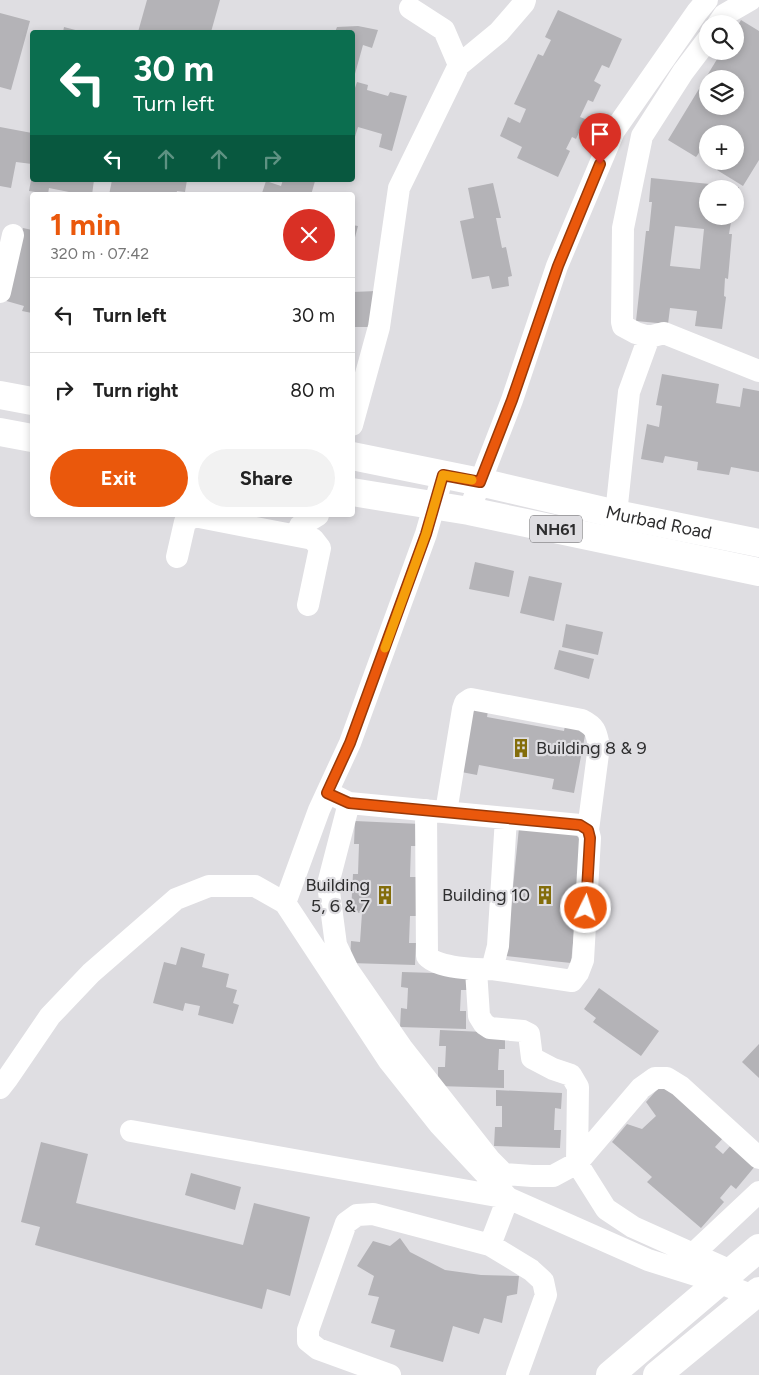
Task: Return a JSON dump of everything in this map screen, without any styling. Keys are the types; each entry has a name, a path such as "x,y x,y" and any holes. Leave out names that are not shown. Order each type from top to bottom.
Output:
{"main road":[{"path":"0,395 30,402"},
{"path":"0,432 30,438"},
{"name":"Murbad Road","path":"355,457 480,482 616,514 759,543"},
{"name":"NH61","path":"355,493 469,510 759,572"},
{"path":"610,1375 759,1248"},
{"path":"657,1375 756,1294"}],"street":[{"path":"355,413 379,327 399,188 460,65 499,32 525,0"},
{"path":"469,510 512,400 558,266 614,131 707,0"},
{"path":"724,15 750,0"},
{"path":"755,0 759,4"},
{"path":"410,8 444,30 460,65"},
{"path":"699,51 683,72 642,136 623,228 622,322 623,326 636,333 650,337 664,333 759,371"},
{"path":"0,292 13,235"},
{"path":"616,514 629,392 650,337"},
{"path":"285,903 319,810 350,743 426,534 443,475"},
{"path":"177,557 185,522 191,517"},
{"path":"204,517 313,538 320,548 308,605"},
{"path":"297,535 300,526 315,517"},
{"path":"471,699 582,720 591,724 596,733 598,746 588,830 590,838 583,960 578,973 572,981 439,963 431,961 426,956 436,811 465,703 471,699"},
{"path":"327,793 349,803 580,825 588,830"},
{"path":"349,803 328,884 336,945 348,970 402,1048 490,1160 504,1174 553,1176 577,1163 641,1088 655,1078 667,1078 680,1086 759,1158"},
{"path":"506,818 498,946 484,969 479,1016 484,1024 490,1028 523,1031 529,1034 532,1058 553,1069 571,1075 578,1087 577,1163 606,1209 633,1227 693,1254 724,1277 756,1294"},
{"path":"0,1088 50,1016 91,973 176,899 209,886 255,886 285,903 389,1062 439,1124 508,1198"},
{"path":"131,1131 508,1198 648,1260 724,1277"},
{"path":"693,1254 759,1192"},
{"path":"490,1245 508,1198"},
{"path":"390,1375 318,1349 308,1341 308,1330 346,1223 357,1215 373,1214 490,1245 531,1270 543,1282 546,1295 518,1375"}],"building":[{"path":"147,0 220,0 212,30 139,30"},
{"path":"558,10 622,39 609,68 602,65 594,81 601,85 593,102 588,100 580,117 585,119 576,139 572,137 566,149 570,151 558,177 517,158 522,147 500,136 508,117 520,123 526,109 514,104 538,54 543,56 551,40 545,37"},
{"path":"0,13 30,21 11,90 0,87"},
{"path":"744,22 759,31 759,160 744,184 744,180 733,180 717,170 744,170 744,125 699,125 699,153 696,157 668,140 699,89 699,115 744,115 744,70 710,70 717,60 744,60"},
{"path":"358,26 378,30 372,48 363,45 355,74 355,30 336,30 337,27"},
{"path":"64,27 75,30 63,30"},
{"path":"357,82 368,85 367,90 388,96 390,92 407,96 392,151 379,147 382,134 358,127 355,137 355,88"},
{"path":"0,127 30,133 30,164 16,162 11,188 0,186"},
{"path":"651,178 699,183 699,225 730,225 729,234 732,234 728,279 725,278 724,296 726,297 722,329 695,326 697,311 670,308 668,324 636,321 646,231 649,231 652,202 649,202","holes":["675,226 704,229 700,269 670,266"]},
{"path":"31,182 94,182 92,192 69,192 49,188 48,192 29,191"},
{"path":"112,182 187,182 185,192 110,192"},
{"path":"266,182 281,186 282,182 315,182 312,192 262,192"},
{"path":"493,183 501,218 496,218 502,248 506,247 512,276 508,277 509,286 492,289 489,276 472,279 460,221 474,218 468,188"},
{"path":"355,226 358,226 355,237"},
{"path":"23,228 30,230 30,313 22,311 24,306 3,300"},
{"path":"377,291 378,327 355,327 355,292"},
{"path":"662,374 719,384 716,403 740,407 743,388 759,391 759,472 731,467 729,475 697,470 698,462 665,456 663,463 641,459 647,424 659,427 662,406 656,405"},
{"path":"475,562 514,571 509,597 469,589"},
{"path":"529,576 562,583 554,621 520,613"},
{"path":"566,624 603,632 598,655 562,647"},
{"path":"559,650 594,659 589,679 554,669"},
{"name":"Building 8 & 9","path":"468,708 488,711 487,717 564,731 565,726 586,730 574,793 552,789 554,779 479,765 477,775 456,771"},
{"name":"Building 5, 6 & 7","path":"355,821 420,824 419,846 411,846 410,877 418,877 417,916 410,916 409,943 416,943 415,965 350,963 351,941 360,942 362,913 351,912 353,874 358,874 359,844 354,844"},
{"name":"Building 10","path":"519,828 584,835 571,963 506,956"},
{"path":"181,947 205,954 202,967 229,974 226,987 237,990 233,1003 239,1005 233,1024 198,1015 200,1006 185,1003 183,1011 153,1003 164,962 176,965"},
{"path":"402,972 468,974 467,990 461,990 460,1011 466,1011 466,1029 400,1027 401,1008 407,1009 408,988 401,987"},
{"path":"599,988 659,1031 641,1056 593,1022 596,1018 584,1009"},
{"path":"440,1030 505,1033 505,1049 499,1049 498,1070 504,1070 504,1088 438,1086 438,1067 445,1067 446,1046 439,1046"},
{"path":"759,1044 759,1078 742,1062"},
{"path":"662,1084 724,1137 715,1147 723,1154 732,1144 756,1165 736,1189 731,1185 720,1198 724,1202 701,1228 647,1182 652,1177 612,1142 627,1124 642,1129 656,1116 646,1102"},
{"path":"496,1090 562,1093 561,1109 555,1108 554,1130 561,1130 560,1148 494,1146 495,1127 502,1127 502,1106 496,1106"},
{"path":"41,1142 88,1154 76,1203 243,1245 254,1203 310,1217 290,1296 267,1289 262,1309 35,1245 40,1227 21,1222"},
{"path":"191,1173 241,1187 235,1210 185,1195"},
{"path":"400,1238 410,1252 445,1270 481,1275 519,1276 517,1294 507,1296 502,1323 484,1318 479,1334 453,1326 443,1362 390,1347 395,1330 371,1323 379,1297 368,1295 374,1276 357,1266 373,1241 390,1246"}],"slow traffic":[{"path":"385,648 426,534 443,475 472,480"}],"place":[{"name":"Building 8 & 9","path":"521,748"},
{"name":"Building 5, 6 & 7","path":"385,895"},
{"name":"Building 10","path":"545,895"}],"route":[{"path":"586,908 590,838 588,830 580,825 349,803 327,793 350,743 426,534 443,475 480,482 512,400 558,266 600,164"}]}
